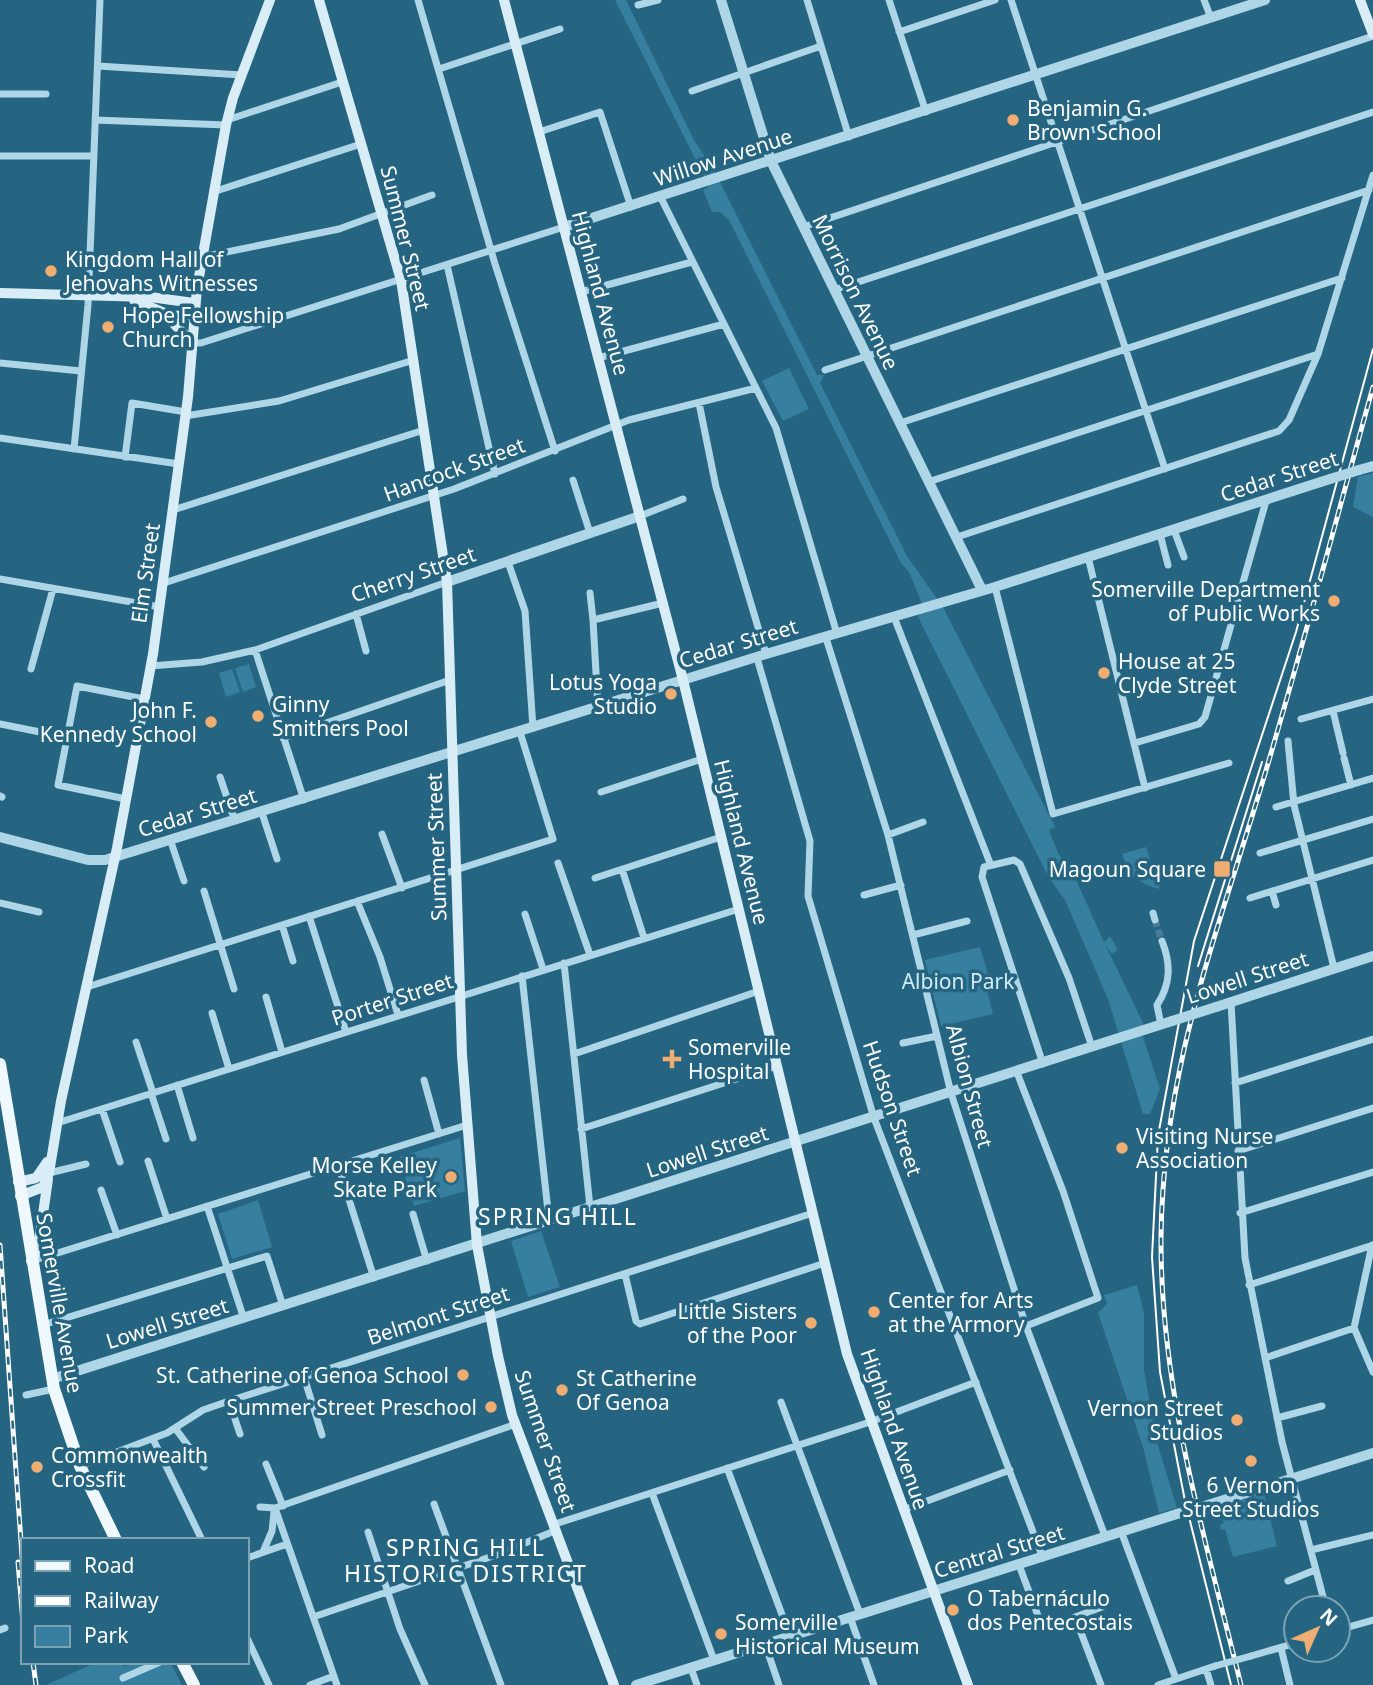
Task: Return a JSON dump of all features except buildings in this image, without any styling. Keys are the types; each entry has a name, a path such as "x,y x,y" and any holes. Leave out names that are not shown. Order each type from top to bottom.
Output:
{"main road":[{"name":"Elm Street","path":"31,1261 38,1249 51,1153 115,857 150,666 164,583 186,414 194,309 213,192 227,123 270,0"},
{"name":"Summer Street","path":"319,0 401,280 447,582 461,995 467,1125 477,1245 499,1364 516,1424 614,1685"},
{"name":"Highland Avenue","path":"504,0 683,680 849,1360 968,1685"},
{"path":"1360,0 1373,35"},
{"path":"0,293 155,297 194,309"},
{"path":"124,298 175,316 194,309"},
{"path":"161,311 192,343"},
{"name":"Somerville Avenue","path":"0,1064 53,1384 80,1466 115,1538"},
{"name":"Elm Street","path":"18,1182 39,1175 51,1153"},
{"path":"20,1196 43,1187 49,1174"},
{"path":"183,1664 194,1685"}],"street":[{"path":"74,449 88,296 100,0"},
{"path":"418,0 555,451"},
{"path":"638,5 657,0"},
{"name":"Morrison Avenue","path":"722,0 771,161 982,590"},
{"path":"807,0 849,137"},
{"path":"889,0 926,112"},
{"path":"900,32 995,0"},
{"path":"1011,0 1165,469"},
{"path":"1204,0 1210,18"},
{"name":"Willow Avenue","path":"192,343 632,208 1265,0"},
{"path":"439,69 560,29"},
{"path":"803,227 1058,144 1373,35"},
{"path":"692,91 821,46"},
{"path":"98,66 242,75"},
{"path":"96,120 227,123 342,82"},
{"path":"0,94 46,94"},
{"path":"539,132 600,112 632,208"},
{"path":"834,289 1373,112"},
{"path":"213,192 361,144"},
{"path":"0,156 94,156"},
{"path":"957,537 1279,431 1290,420 1318,354 1373,175"},
{"path":"825,370 1369,190"},
{"path":"202,257 340,229 432,195"},
{"path":"662,198 776,428 837,634"},
{"path":"581,292 692,262"},
{"path":"447,265 495,474"},
{"path":"900,423 1342,278"},
{"path":"598,358 724,324"},
{"path":"928,482 1318,354"},
{"path":"125,457 132,403 186,414 279,401 414,360"},
{"path":"0,363 81,370"},
{"name":"Hancock Street","path":"164,583 434,496 616,425 756,388"},
{"name":"Hudson Street","path":"699,403 716,487 810,841 808,896 874,1118 1043,1558"},
{"path":"173,510 424,430"},
{"path":"0,438 179,464"},
{"name":"Cedar Street","path":"0,837 88,860 115,857 683,680 995,587 1373,466"},
{"path":"573,480 590,533"},
{"name":"Cherry Street","path":"150,666 202,662 255,650 683,499"},
{"path":"1135,743 1199,724 1205,717 1266,501"},
{"path":"1174,530 1184,557"},
{"path":"1160,534 1168,565"},
{"path":"1088,557 1145,788"},
{"path":"508,562 525,611 533,728"},
{"path":"3,580 160,607"},
{"path":"995,587 1054,814 1229,763"},
{"path":"31,670 53,589"},
{"path":"590,593 598,708"},
{"path":"593,620 663,603"},
{"path":"356,614 366,650"},
{"path":"894,617 990,863"},
{"name":"Albion Street","path":"826,638 888,835 951,1093 1026,1326 1105,1536"},
{"path":"255,650 304,800"},
{"path":"283,738 450,680"},
{"path":"126,799 58,785 78,686 144,699"},
{"path":"1301,719 1373,699"},
{"path":"1333,710 1351,785"},
{"path":"0,724 45,733"},
{"path":"87,987 553,839 520,732"},
{"path":"1288,741 1295,802 1334,968"},
{"path":"601,792 702,759"},
{"path":"220,777 235,821"},
{"path":"1276,807 1373,778"},
{"path":"262,813 277,859"},
{"path":"1260,852 1373,819"},
{"path":"888,835 923,822"},
{"path":"382,834 402,887"},
{"path":"595,877 721,837"},
{"path":"170,839 184,881"},
{"path":"1043,1064 982,877 984,867 990,863 1014,860 1020,864 1069,978 1092,1047"},
{"path":"1250,898 1312,879 1355,870 1373,860"},
{"path":"558,863 590,955"},
{"path":"622,869 644,938"},
{"path":"864,895 901,885"},
{"path":"204,891 234,989"},
{"path":"1272,891 1276,905"},
{"path":"357,901 380,957 398,1015"},
{"path":"0,903 39,912"},
{"name":"Porter Street","path":"57,1123 739,909"},
{"path":"525,914 542,969"},
{"path":"309,916 346,1032"},
{"path":"914,935 967,921"},
{"path":"282,925 293,961"},
{"path":"1161,1025 1157,1005 1165,991 1169,973 1162,941"},
{"name":"Lowell Street","path":"53,1384 549,1220 874,1118 1016,1070 1043,1064 1373,956"},
{"path":"564,963 590,1207"},
{"path":"522,976 549,1220"},
{"path":"574,1054 759,991"},
{"path":"266,997 282,1052"},
{"path":"1231,1002 1240,1213 1249,1284 1278,1418 1322,1594"},
{"path":"212,1013 229,1069"},
{"path":"903,1043 937,1035"},
{"path":"1235,1083 1373,1040"},
{"path":"136,1042 166,1139"},
{"path":"581,1129 777,1066"},
{"path":"1016,1070 1063,1191 1098,1298 1026,1326"},
{"path":"424,1080 439,1134"},
{"path":"177,1085 193,1138"},
{"path":"1238,1150 1373,1108"},
{"path":"102,1109 120,1162"},
{"path":"31,1261 467,1125"},
{"path":"149,1161 167,1219"},
{"path":"49,1174 86,1164"},
{"path":"338,1166 374,1278"},
{"path":"1240,1213 1373,1172"},
{"path":"101,1190 117,1235"},
{"path":"207,1206 244,1319"},
{"name":"Belmont Street","path":"80,1466 175,1429 203,1410 229,1401 813,1213"},
{"path":"413,1214 427,1261"},
{"path":"1249,1284 1373,1245"},
{"path":"1373,1245 1354,1328 1373,1372"},
{"path":"42,1325 267,1256 283,1307"},
{"path":"625,1274 636,1321 640,1325 825,1263"},
{"path":"1265,1357 1354,1328"},
{"path":"304,1377 322,1435"},
{"path":"313,1617 456,1568 556,1527 870,1422 976,1382"},
{"path":"26,1395 53,1384"},
{"path":"229,1401 240,1434"},
{"path":"781,1402 855,1616 874,1685"},
{"path":"1278,1418 1322,1406"},
{"path":"260,1507 279,1507 516,1424"},
{"path":"175,1429 204,1468"},
{"path":"152,1439 201,1538"},
{"name":"Central Street","path":"636,1685 1373,1453"},
{"path":"266,1464 287,1544 337,1685"},
{"path":"727,1468 790,1636"},
{"path":"903,1510 1010,1470"},
{"path":"652,1493 714,1660"},
{"path":"434,1504 501,1685"},
{"path":"263,1552 279,1507"},
{"path":"1121,1531 1176,1679"},
{"path":"368,1532 387,1592 425,1685"},
{"path":"1311,1550 1373,1535"},
{"path":"248,1558 287,1544"},
{"path":"1020,1565 1043,1629 1102,1608"},
{"path":"1288,1581 1315,1570"},
{"path":"1076,1617 1101,1685"},
{"path":"1352,1626 1373,1620"},
{"path":"248,1640 269,1685"},
{"path":"765,1644 779,1685"},
{"path":"1159,1685 1281,1648 1290,1685"},
{"path":"123,1678 155,1664"},
{"path":"691,1668 697,1685"},
{"path":"1206,1669 1211,1685"},
{"path":"310,1685 334,1676"}],"green space":[{"path":"615,0 626,0 694,140 715,172 817,375 824,375 820,383 907,556 944,609 1055,827 1049,830 1058,853 1074,875 1104,942 1110,936 1118,950 1112,954 1106,946 1143,1023 1143,1037 1160,1089 1150,1114 1143,1114 1108,999 1065,900 1049,878 918,617 922,604 909,572 901,563 729,220 720,212 712,212 703,190 709,186"},
{"path":"789,368 809,409 783,421 762,381"},
{"path":"1373,473 1373,517 1353,507 1358,477"},
{"path":"249,664 256,687 243,692 235,668"},
{"path":"232,669 240,692 226,697 219,673"},
{"path":"1146,847 1160,889 1135,878 1122,854"},
{"name":"Albion Park","path":"980,947 991,984 986,986 993,1014 941,1026 925,960"},
{"path":"460,1138 465,1191 414,1206 399,1157"},
{"path":"258,1200 272,1247 232,1259 218,1214"},
{"path":"541,1231 560,1287 528,1297 511,1241"},
{"path":"1137,1285 1144,1313 1144,1370 1156,1439 1177,1508 1159,1513 1143,1447 1098,1313 1107,1304 1104,1295"},
{"path":"1264,1494 1277,1546 1233,1557 1225,1529 1221,1530 1220,1525 1224,1523 1219,1507"},
{"path":"93,1664 123,1664 124,1667 131,1664 171,1664 182,1685 46,1685"}],"tunnel":[{"path":"1155,920 1162,941"}],"tram line":[{"path":"1231,1685 1185,1501 1160,1372 1152,1257 1158,1136 1194,941 1296,632 1373,349"},
{"path":"1198,966 1262,762"}],"railway":[{"path":"1241,1685 1200,1519 1176,1407 1163,1294 1161,1237 1164,1176 1171,1119 1194,1008 1276,737 1373,387"},
{"path":"0,1245 21,1542"},
{"path":"18,1562 21,1599"},
{"path":"33,1664 36,1685"}],"place":[{"name":"Benjamin G. Brown School","path":"1013,120"},
{"name":"Kingdom Hall of Jehovahs Witnesses","path":"51,271"},
{"name":"Hope Fellowship Church","path":"108,327"},
{"name":"Somerville Department of Public Works","path":"1334,601"},
{"name":"House at 25 Clyde Street","path":"1104,673"},
{"name":"Lotus Yoga Studio","path":"671,694"},
{"name":"Ginny Smithers Pool","path":"258,716"},
{"name":"John F. Kennedy School","path":"211,722"},
{"name":"Magoun Square","path":"1222,869"},
{"name":"Somerville Hospital","path":"672,1059"},
{"name":"Visiting Nurse Association","path":"1122,1148"},
{"name":"Morse Kelley Skate Park","path":"451,1177"},
{"name":"Center for Arts at the Armory","path":"874,1312"},
{"name":"Little Sisters of the Poor","path":"811,1323"},
{"name":"St. Catherine of Genoa School","path":"463,1375"},
{"name":"St Catherine Of Genoa","path":"562,1390"},
{"name":"Summer Street Preschool","path":"491,1407"},
{"name":"Vernon Street Studios","path":"1237,1420"},
{"name":"6 Vernon Street Studios","path":"1251,1461"},
{"name":"Commonwealth Crossfit","path":"37,1467"},
{"name":"O Tabernáculo dos Pentecostais","path":"953,1610"},
{"name":"Somerville Historical Museum","path":"721,1634"}],"district":[{"name":"SPRING HILL","path":"558,1216"},
{"name":"SPRING HILL HISTORIC DISTRICT","path":"466,1560"}]}
